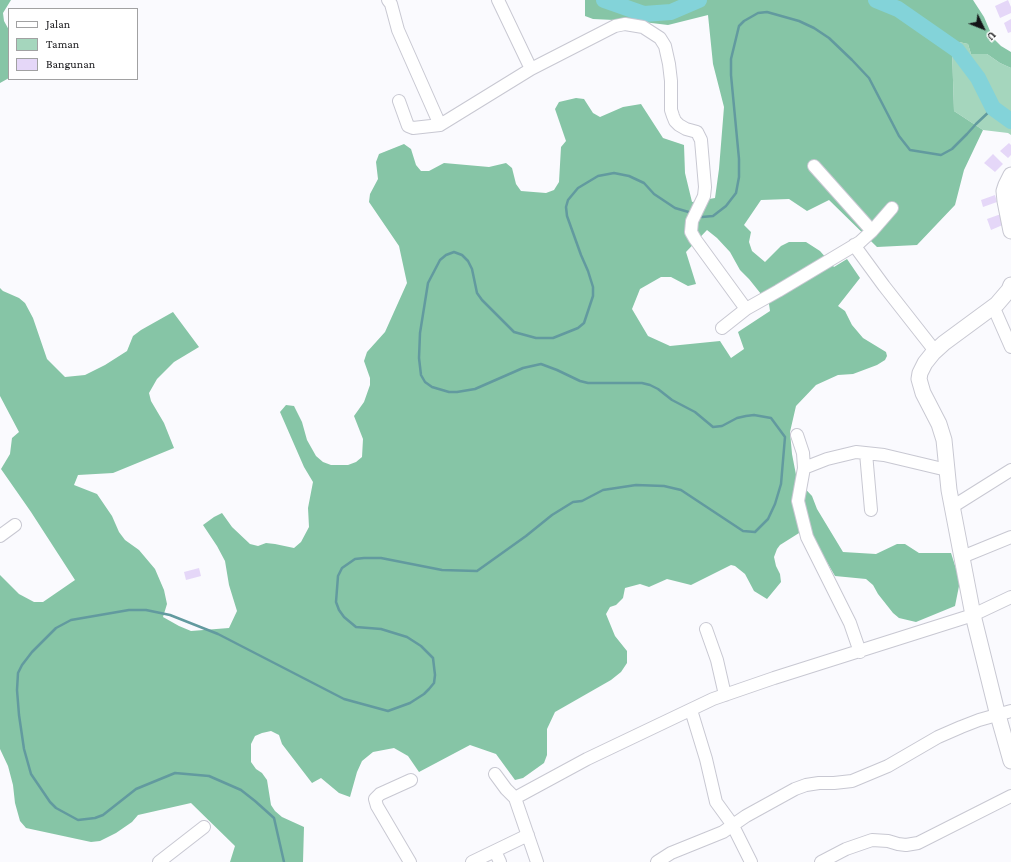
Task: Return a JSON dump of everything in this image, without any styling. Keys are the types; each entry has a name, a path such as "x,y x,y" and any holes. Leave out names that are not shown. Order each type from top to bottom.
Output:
{"main road":[{"path":"1011,175 1004,191 1011,231"},
{"path":"1011,285 1002,299 935,351 925,363 919,379 923,393 939,424 944,440 952,507 973,615 1004,713 1011,761"}],"street":[{"path":"498,0 531,69"},
{"path":"393,1 398,30 440,125"},
{"path":"399,101 408,126 413,128 440,125 531,69 615,26 625,24 643,27 652,31 660,38 665,46 671,81 671,110 675,121 686,129 697,132 701,140 705,187 704,196 694,215 692,232 696,240 746,309"},
{"path":"814,166 872,231"},
{"path":"722,328 746,309 854,245 872,231 892,208"},
{"path":"854,245 935,351"},
{"path":"993,306 1011,347"},
{"path":"797,436 803,453 804,468 798,501 806,537 850,623 860,652"},
{"path":"804,468 842,454 856,452 884,455 947,470"},
{"path":"866,453 871,510"},
{"path":"952,507 1011,470"},
{"path":"0,536 15,525"},
{"path":"962,557 1011,538"},
{"path":"515,798 587,759 713,699 973,615 1011,597"},
{"path":"706,629 717,660 725,695"},
{"path":"691,710 706,758 716,802 732,824 751,862"},
{"path":"657,862 671,853 723,832 732,824 795,789 806,785 852,781 888,766 938,737 961,727 1004,713"},
{"path":"495,774 515,798 537,862"},
{"path":"410,862 377,806 375,799 380,794 411,780"},
{"path":"821,862 846,849 872,840 888,841 906,845 918,843 1011,796"},
{"path":"159,862 204,827"},
{"path":"472,862 528,834"},
{"path":"495,851 500,862"}],"green space":[{"path":"0,0 11,0 3,13 4,21 8,28 8,79 0,83"},
{"path":"585,0 973,0 984,17 993,38 1001,46 1011,52 1011,68 1000,63 987,54 971,54 968,44 959,42 952,49 954,111 983,130 964,170 955,205 917,245 877,247 829,200 807,211 789,199 761,200 744,225 751,232 749,242 752,251 765,262 781,246 789,242 806,242 820,251 834,267 847,259 860,278 838,306 845,311 852,325 863,338 886,352 887,356 885,360 877,365 853,374 838,375 816,385 796,406 790,432 797,480 812,496 817,509 843,552 876,554 897,544 905,544 919,553 951,553 960,581 955,606 916,622 899,618 893,613 878,594 873,585 866,579 835,576 807,528 780,545 777,549 774,557 781,582 767,599 754,591 745,574 735,566 731,565 691,585 667,579 649,587 640,584 625,588 623,598 616,605 610,607 606,614 615,636 627,651 627,663 621,672 611,680 555,712 547,729 547,755 544,763 523,778 515,780 496,754 470,745 419,772 408,756 394,748 373,752 362,761 357,772 350,797 339,793 321,778 312,783 282,744 279,735 271,731 255,736 251,744 251,762 267,780 271,805 275,811 282,817 304,827 303,862 230,862 235,846 191,803 138,815 132,822 116,833 100,841 91,842 26,828 20,821 8,766 0,749 0,575 19,594 34,602 43,602 75,580 1,469 10,454 12,438 19,432 0,396 0,288 3,291 19,298 25,303 33,318 47,359 65,377 85,375 105,365 127,351 133,336 173,312 199,347 174,362 157,379 149,393 151,401 164,423 174,448 113,473 78,475 74,485 97,494 112,516 119,532 125,540 139,550 155,569 164,590 167,604 163,617 191,631 229,628 237,611 229,585 225,561 203,525 222,513 232,527 250,544 258,546 266,543 294,548 301,542 309,527 308,508 313,482 304,467 280,412 286,405 294,406 302,422 307,440 316,456 323,462 331,465 348,465 356,462 362,457 363,439 354,416 364,402 370,385 370,378 364,361 367,352 385,332 407,283 399,246 369,202 370,194 378,179 376,162 379,154 404,144 411,149 416,165 421,171 429,171 444,163 489,167 506,163 512,168 516,184 521,191 546,193 554,190 559,182 561,147 566,141 555,109 559,102 576,98 584,99 593,113 600,117 623,107 641,104 663,138 684,145 685,173 692,202 715,198 724,107 713,64 708,15 668,25 635,21 593,19 585,16","holes":["707,230 730,252 740,270 769,304 770,311 738,332 744,349 731,358 720,341 670,346 648,336 632,309 640,289 661,277 671,277 688,286 696,284 686,252"]},
{"path":"959,42 968,44 971,54 987,54 1000,63 1011,68 1011,135 1008,133 983,130 954,111 952,49"}],"building":[{"path":"1008,0 1011,7 1011,13 1000,18 995,6"},
{"path":"1011,19 1011,32 1008,33 1004,23"},
{"path":"1009,143 1011,145 1011,155 1008,158 1000,151"},
{"path":"993,154 1003,164 995,172 984,163"},
{"path":"995,195 997,202 983,207 981,200"},
{"path":"1001,214 1005,224 991,230 987,219"},
{"path":"199,568 201,576 186,580 184,572"}],"waterway":[{"path":"604,0 644,14 671,12 699,0"},
{"path":"876,0 898,9 957,50 978,78 993,108 1011,121"},
{"path":"698,215 702,217 713,216 726,206 736,193 739,177 739,159 731,75 731,59 739,26 744,21 758,13 767,12 799,21 814,28 829,38 869,78 899,136 910,150 941,155 952,149 993,108"},
{"path":"284,862 274,818 241,790 209,776 175,773 136,789 103,815 95,818 78,820 56,808 50,802 31,774 24,749 17,690 18,673 22,665 32,652 56,628 71,620 129,610 146,610 170,615 218,634 344,699 388,711 410,703 429,689 434,683 435,675 433,658 421,646 407,637 381,629 356,627 344,617 336,602 338,576 342,568 355,559 381,558 442,570 477,571 526,536 552,515 573,502 582,501 603,490 636,485 664,486 681,490 743,531 755,532 768,519 775,504 781,484 785,437 771,418 754,415 746,416 737,418 722,426 713,427 695,412 672,400 658,389 650,385 642,383 588,383 541,364 523,368 475,389 457,392 449,392 432,387 425,382 421,375 419,358 420,333 428,283 440,260 446,255 454,252 462,255 468,261 472,269 477,293 514,332 536,338 553,338 578,328 584,323 593,296 593,287 588,271 567,216 566,207 568,200 578,188 598,176 614,173 629,176 644,183 654,194 675,208 692,213"}]}
